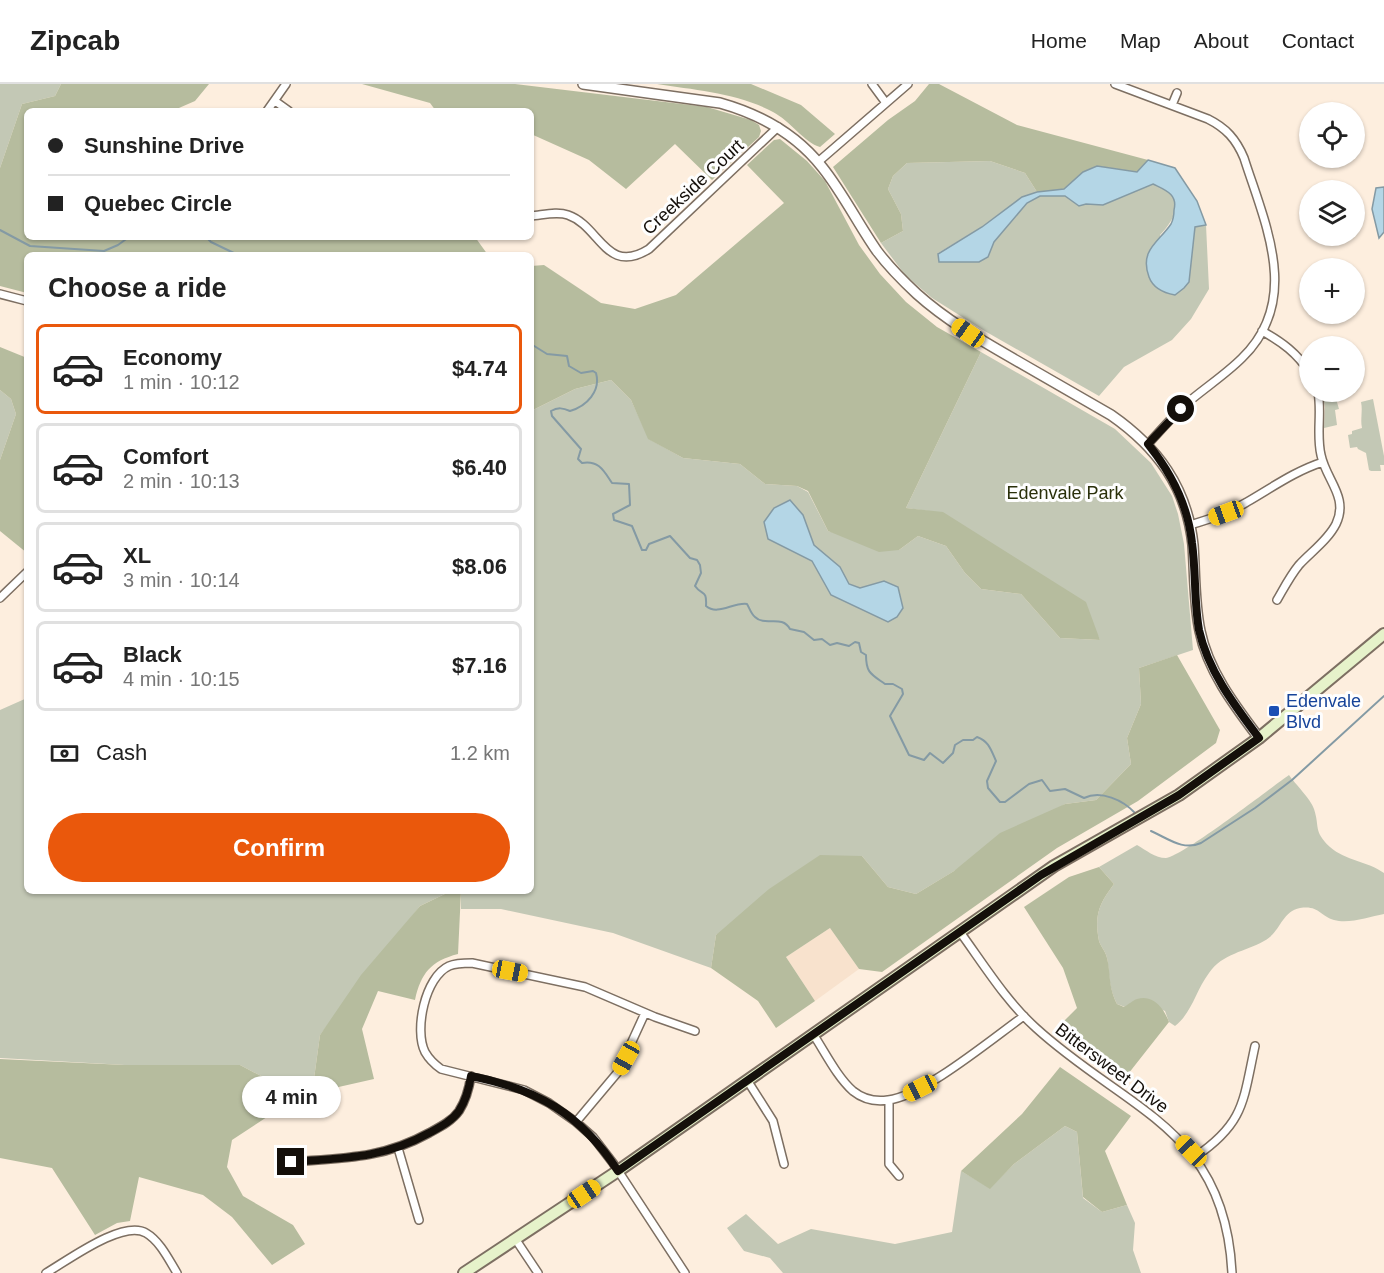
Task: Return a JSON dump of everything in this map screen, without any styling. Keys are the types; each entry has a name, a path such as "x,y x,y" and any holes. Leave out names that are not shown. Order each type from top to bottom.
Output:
{"main road":[{"path":"464,1273 618,1171 1054,866 1179,795 1259,738 1384,634"}],"street":[{"path":"269,108 286,84"},
{"path":"583,84 720,103 740,109 778,127 804,147 818,162 837,186 878,251 897,275 919,296 968,333 1111,415 1148,444 1174,481 1190,525 1197,613 1205,651 1221,682 1259,738"},
{"path":"872,84 886,103"},
{"path":"818,162 908,84"},
{"path":"1115,84 1220,125 1231,134 1244,158 1275,259 1276,280 1273,301 1262,331 1244,357 1191,400 1148,444"},
{"path":"1172,105 1177,93"},
{"path":"275,100 285,108"},
{"name":"Creekside Court","path":"534,216 566,214 575,218 614,254 632,257 641,255 778,127"},
{"path":"0,294 24,300"},
{"path":"1262,331 1288,347 1299,357"},
{"path":"1277,600 1298,567 1336,524 1339,514 1338,492 1320,454 1320,402"},
{"path":"1190,525 1226,513 1296,472 1323,462"},
{"path":"0,598 24,575"},
{"name":"Bittersweet Drive","path":"960,932 994,980 1024,1016 1061,1049 1173,1133 1195,1157 1217,1197 1226,1222 1232,1273"},
{"path":"685,1273 593,1137 549,1103 524,1090 441,1069 424,1051 421,1039 429,988 438,973 448,966 460,963 472,963 585,987 645,1013 695,1031"},
{"path":"576,1122 618,1072 645,1013"},
{"path":"813,1034 846,1083 854,1091 875,1101 889,1100 908,1094 932,1082 1024,1016"},
{"path":"1195,1157 1216,1142 1234,1121 1244,1095 1255,1046"},
{"path":"291,1162 361,1157 398,1148 446,1123 457,1113 465,1101 471,1076"},
{"path":"747,1080 773,1121 784,1164"},
{"path":"889,1100 889,1164 899,1176"},
{"path":"398,1148 419,1220"},
{"path":"46,1273 103,1239 132,1229 144,1231 153,1238 177,1273"},
{"path":"516,1240 538,1273"}],"shaded area":[{"path":"830,928 859,969 815,1001 786,957"}],"green space":[{"path":"0,84 61,84 55,96 22,104 0,168"},
{"path":"61,84 209,84 195,101 179,108 24,108 24,240 477,240 486,252 24,252 24,292 0,286 0,168 22,104 55,96"},
{"path":"362,84 515,84 707,107 751,120 759,125 761,131 759,137 712,180 675,144 626,189 589,160 534,135 534,108 434,108 430,103"},
{"path":"657,84 751,84 801,105 835,134 820,147 814,145 773,112 745,100"},
{"path":"929,84 939,84 1017,125 1148,160 1137,172 1097,166 1083,172 1064,189 1037,192 1025,173 990,161 907,163 893,176 888,189 901,214 903,231 881,243 833,167 888,120 915,101"},
{"path":"780,139 807,161 825,181 859,245 880,274 906,302 937,327 981,352 906,508 943,512 1086,602 1100,640 1060,638 1021,594 981,589 965,573 946,546 918,536 899,550 879,552 828,531 808,491 797,486 765,484 740,464 683,458 648,439 631,400 611,380 575,389 534,410 534,266 544,265 601,303 635,309 676,295 784,203 747,165 774,140"},
{"path":"990,161 1025,173 1037,192 1022,197 982,227 938,253 939,262 988,257 994,242 1027,203 1040,196 1065,196 1086,204 1103,205 1153,184 1168,192 1176,204 1174,216 1160,235 1184,288 1189,281 1195,227 1206,225 1209,289 1191,319 1172,340 1124,367 1099,396 932,298 905,275 881,243 903,231 901,214 888,189 893,176 907,163"},
{"path":"0,347 24,357 24,551 0,531 0,460 16,414 11,399 0,390"},
{"name":"Edenvale Park","path":"981,352 1115,429 1151,463 1172,496 1184,544 1193,650 1139,668 1141,704 1127,738 1131,764 1096,800 1065,804 916,894 888,887 862,856 716,935 711,968 613,933 501,909 461,909 461,894 534,894 534,410 575,389 611,380 631,400 649,439 683,458 740,464 765,484 797,486 808,492 828,531 899,550 918,536 946,546 965,573 981,589 1021,594 1060,638 1100,640 1095,630 943,513 906,508","holes":["803,515 814,545 840,567 849,584 860,588 884,581 898,587 852,604 831,595 812,561"]},
{"path":"0,390 11,399 16,414 0,460"},
{"path":"1373,399 1384,456 1384,465 1380,465 1381,471 1369,470 1366,453 1357,447 1350,448 1348,435 1362,428 1361,402"},
{"path":"1324,402 1337,402 1339,409 1335,410 1337,425 1324,428"},
{"path":"1177,655 1220,730 1216,743 1138,801 1057,848 882,972 859,969 830,928 786,957 815,1001 776,1028 758,1001 711,968 716,935 769,889 820,855 862,856 888,887 916,894 954,871 1000,833 1065,804 1096,800 1131,764 1127,738 1141,704 1139,668"},
{"path":"24,699 24,894 445,894 420,906 320,1035 312,1093 299,1096 240,1065 125,1065 0,1058 0,710"},
{"path":"1289,775 1312,805 1319,833 1325,842 1336,852 1384,873 1384,914 1359,920 1340,921 1311,908 1294,910 1270,937 1228,957 1215,966 1186,1015 1175,1026 1169,1022 1165,1011 1138,999 1125,1007 1117,1004 1111,986 1106,956 1099,941 1097,924 1101,904 1114,884 1099,867 1137,845 1162,858 1175,854 1207,835"},
{"path":"1099,867 1114,884 1101,904 1097,924 1099,941 1106,956 1114,998 1117,1004 1124,1007 1137,999 1153,1001 1158,1004 1169,1022 1121,1083 1052,1033 1077,1008 1063,968 1024,907 1069,877"},
{"path":"445,894 461,894 458,954 441,960 424,975 415,1000 378,991 362,1029 374,1079 312,1093 320,1035 361,975 420,906"},
{"path":"0,1059 125,1065 240,1065 299,1096 232,1140 227,1167 243,1196 293,1225 305,1244 272,1265 232,1217 203,1195 139,1177 130,1221 117,1223 95,1235 52,1168 0,1158"},
{"path":"1060,1067 1131,1116 1105,1151 1127,1205 1102,1212 1083,1197 1077,1132 1065,1126 1014,1164 990,1189 961,1171 1022,1114"},
{"path":"1065,1126 1077,1132 1083,1198 1102,1212 1127,1205 1135,1223 1133,1250 1141,1273 783,1273 770,1258 744,1251 727,1228 746,1214 778,1244 811,1229 895,1244 952,1232 961,1171 990,1188 1014,1164"}],"water":[{"path":"1148,160 1175,168 1197,201 1206,225 1195,227 1189,282 1175,295 1156,287 1149,277 1147,268 1148,253 1172,222 1175,205 1170,193 1153,184 1103,205 1079,206 1065,196 1040,196 1027,203 994,242 988,257 979,262 939,262 938,254 982,227 1022,197 1037,192 1064,189 1083,172 1097,166 1137,172"},
{"path":"1384,187 1384,232 1379,238 1372,209 1376,188"},
{"path":"790,500 803,515 814,545 840,567 849,584 860,588 884,581 898,587 903,608 897,617 888,622 831,595 812,561 768,539 764,522 774,508"}],"waterway":[{"path":"0,230 30,246 104,251 125,240"},
{"path":"209,240 232,252"},
{"path":"534,346 547,354 567,356 569,366 581,373 593,371 596,373 596,386 587,402 570,411 560,408 551,411 552,416 581,449 578,459 582,463 597,465 612,483 629,484 630,505 613,514 614,520 632,526 642,550 646,550 649,544 670,536 690,558 697,560 701,573 695,586 705,595 706,606 716,610 747,604 752,614 759,620 783,622 790,629 804,632 814,640 822,639 830,645 837,643 849,646 855,642 859,643 861,652 866,655 870,672 885,684 893,684 902,689 903,694 890,716 909,755 924,760 930,753 943,763 953,753 955,745 963,740 973,740 977,737 981,739 989,746 996,761 987,781 988,788 1000,802 1005,802 1029,784 1042,780 1050,791 1065,789 1084,798 1104,796 1118,800 1135,813"},
{"path":"1151,831 1182,845 1201,843 1255,808 1292,780 1384,696"}],"place":[{"name":"Edenvale Blvd","path":"1274,711"}],"route":[{"path":"291,1162 361,1157 409,1144 446,1123 457,1113 465,1101 471,1076 507,1084 549,1103 593,1137 618,1171 1054,866 1179,795 1259,738 1232,699 1208,658 1197,613 1190,525 1185,507 1167,469 1148,444 1181,409"}]}
